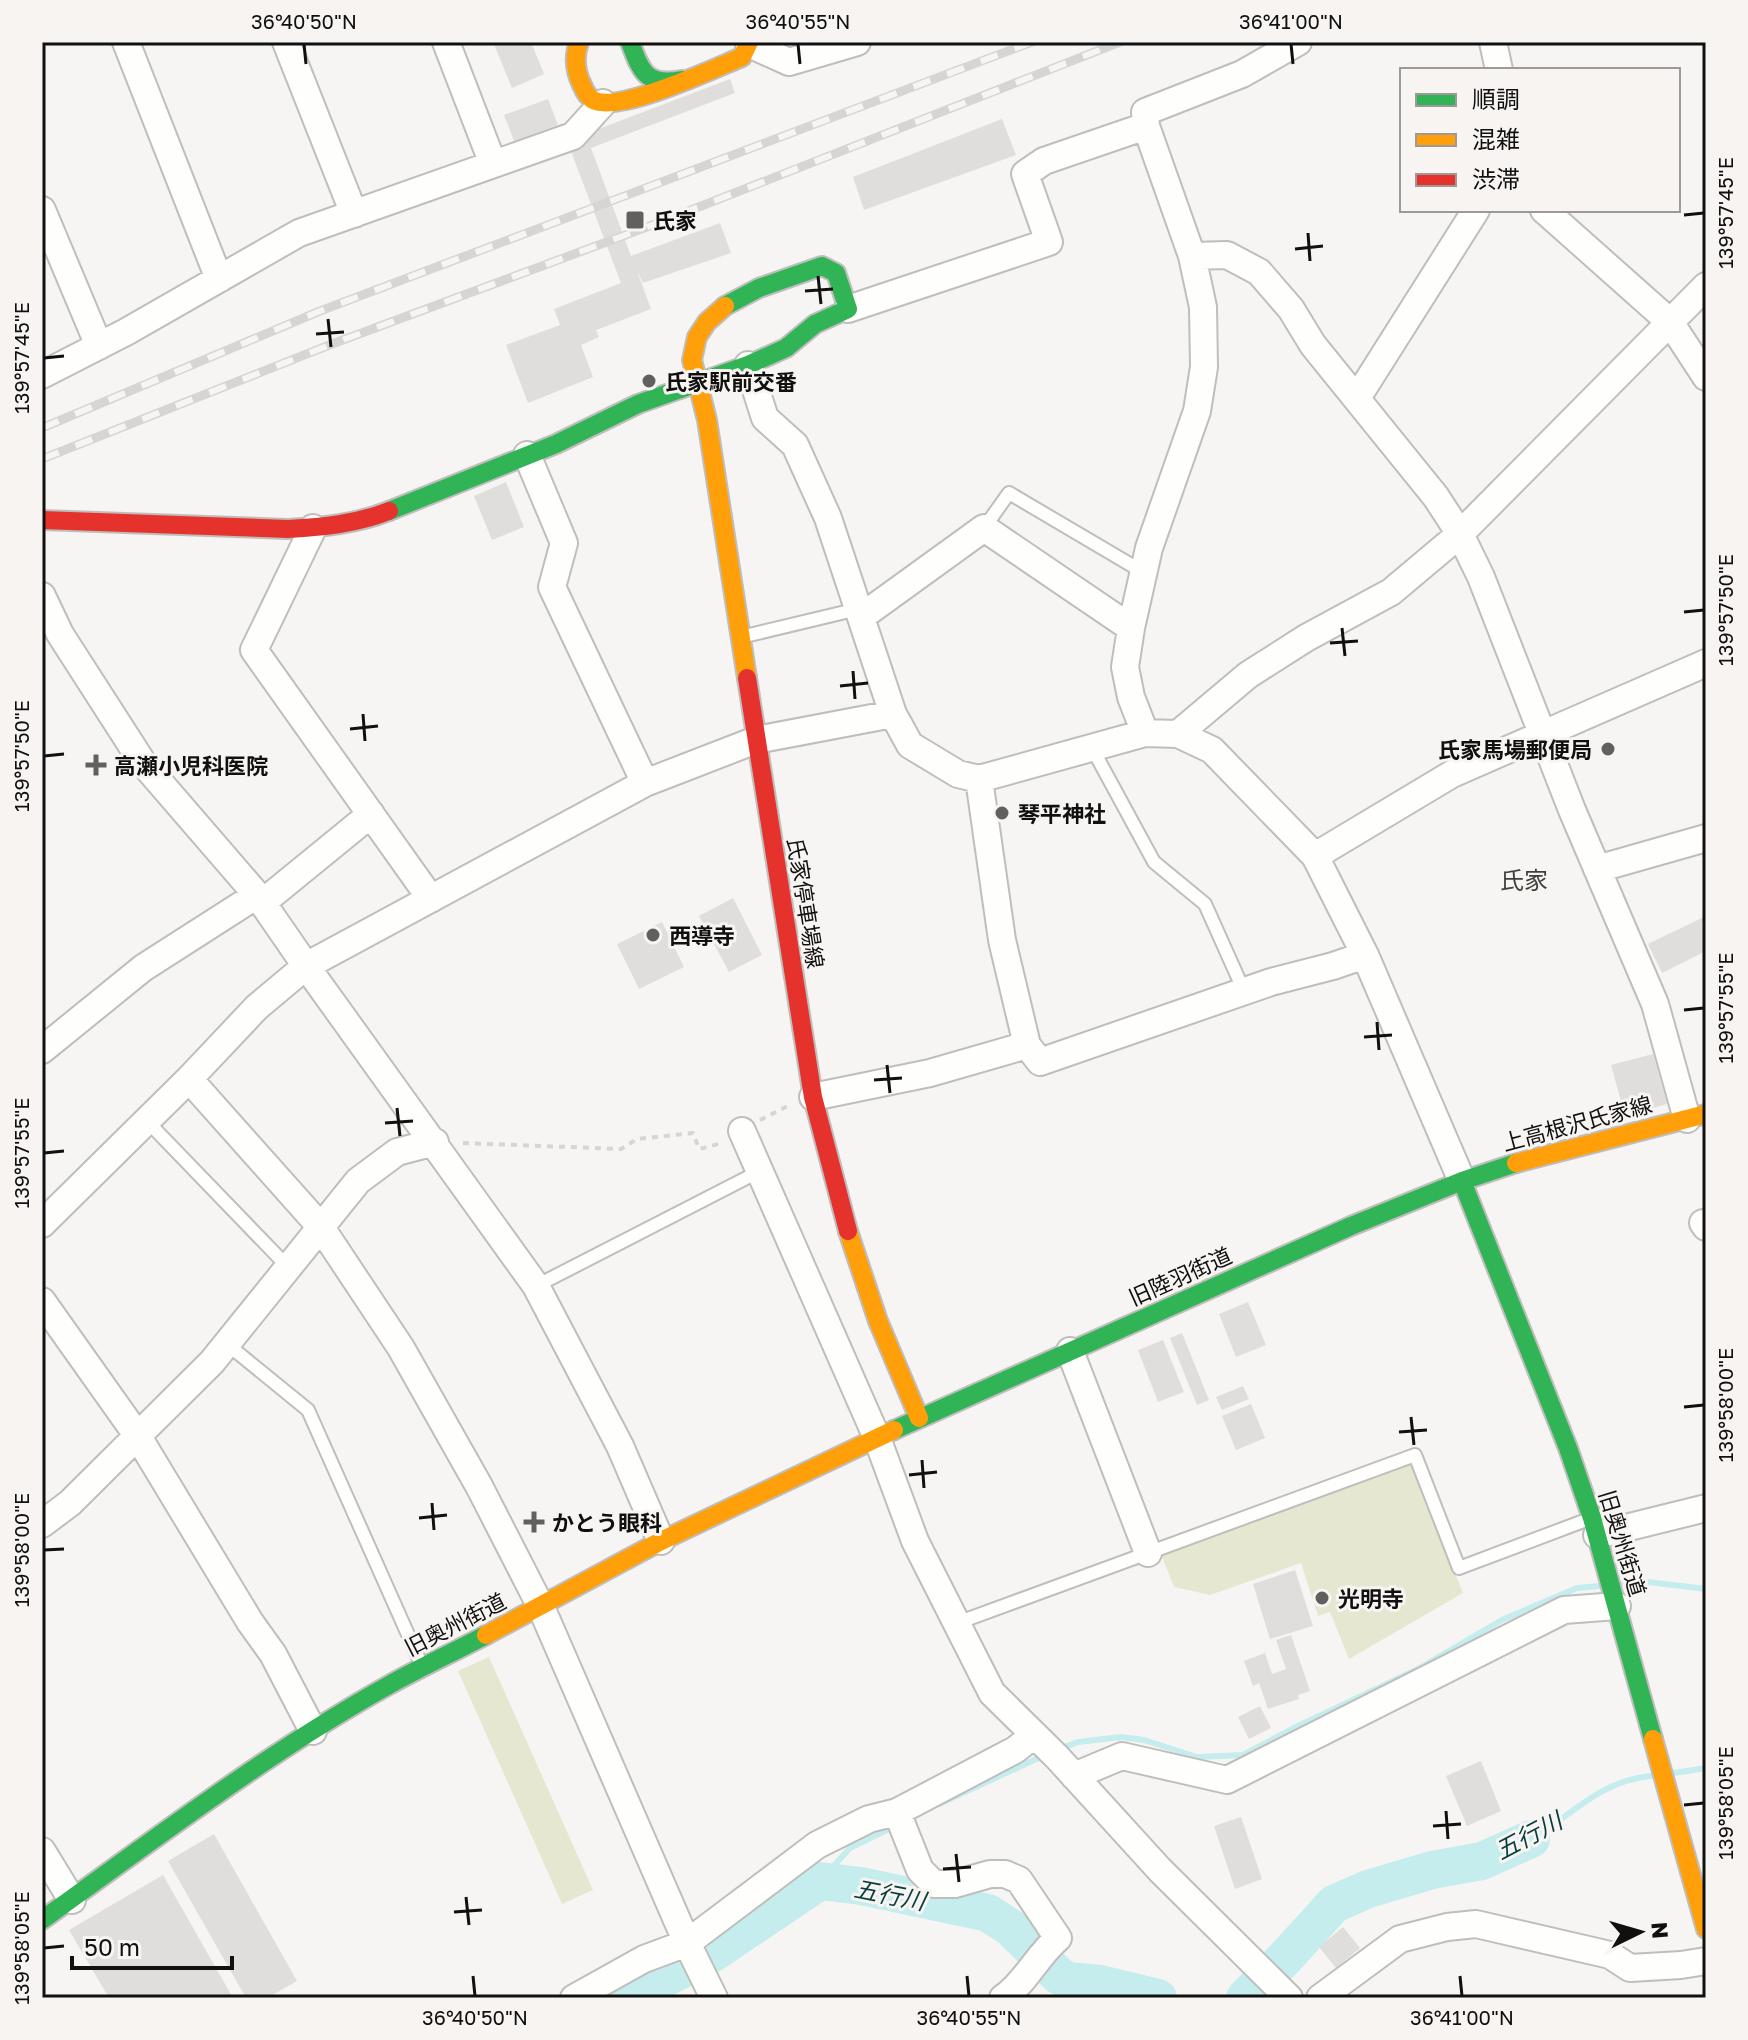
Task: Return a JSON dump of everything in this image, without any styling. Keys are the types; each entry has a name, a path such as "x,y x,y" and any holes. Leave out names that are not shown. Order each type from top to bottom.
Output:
{"main road":[{"path":"579,42 575,67 583,88 594,100 603,103 630,100 742,57 749,43"},
{"path":"630,42 641,69 649,79 664,85 684,79"},
{"name":"氏家停車場線","path":"848,309 836,273 822,266 745,293 725,306 696,338 691,356 698,381 813,1097 852,1248 878,1321 919,1418"},
{"path":"42,520 313,528 368,519 527,455 638,404 748,365 786,348 815,324 848,309"},
{"name":"上高根沢氏家線","path":"1462,1181 1536,1157 1697,1116"},
{"name":"旧陸羽街道","path":"919,1418 1351,1226 1462,1181"},
{"name":"旧奥州街道","path":"1462,1181 1568,1448 1594,1526 1667,1787 1699,1881 1706,1929"},
{"name":"旧奥州街道","path":"42,1920 201,1806 313,1731 423,1667 661,1541 919,1418"}],"street":[{"path":"126,42 219,279"},
{"path":"286,42 354,214"},
{"path":"446,42 493,164"},
{"path":"749,43 789,62 857,42"},
{"path":"1145,733 1131,697 1125,667 1131,628 1149,548 1197,411 1204,367 1203,307 1192,256 1146,126 1145,112 1242,74 1298,42"},
{"path":"1493,42 1499,68"},
{"path":"42,375 299,233 573,136 603,103"},
{"path":"848,309 1049,242 1025,174 1044,161 1146,126"},
{"path":"42,210 99,346"},
{"path":"1357,398 1475,212"},
{"path":"1546,212 1670,322 1706,377"},
{"path":"1192,256 1227,255 1259,272 1291,309 1313,345 1436,497 1460,534 1487,591 1697,1116"},
{"path":"1178,734 1248,675 1306,638 1391,592 1460,534 1706,286"},
{"path":"748,365 765,418 795,445 828,518 893,714 910,745 958,774 979,779 1145,733 1178,734 1212,750 1315,856 1365,955 1462,1181"},
{"path":"527,455 564,543 552,587 645,783"},
{"path":"313,528 254,650 431,899"},
{"path":"860,613 984,528 1131,628"},
{"path":"42,596 60,634 143,763 260,899 536,1286 620,1446 661,1541"},
{"path":"1315,856 1452,774 1706,663"},
{"path":"42,1224 257,1007 306,966 645,783 756,740 893,714"},
{"path":"979,779 1002,940 1027,1045 1040,1062 1244,991 1365,955"},
{"path":"42,1050 143,968 260,899 371,814"},
{"path":"1597,869 1706,838"},
{"path":"813,1097 930,1073 1027,1045"},
{"path":"189,1079 320,1226 401,1348 479,1486 541,1607 708,1987"},
{"path":"742,1131 877,1438 915,1541 992,1693 1160,1870 1273,1983"},
{"path":"46,1514 70,1503 212,1362 358,1181 397,1152 435,1142"},
{"path":"42,1301 137,1435 250,1622 273,1654 313,1731"},
{"path":"1070,1351 1148,1553"},
{"path":"1594,1526 1706,1508"},
{"path":"574,1998 644,1959 689,1947 817,1845 869,1819 901,1822 1015,1750 1122,1756 1227,1780 1564,1610 1617,1606"},
{"path":"901,1822 920,1870 934,1884 955,1884 990,1874 1005,1874 1019,1880 1058,1938 1041,1954 1013,1991 1003,1998"},
{"path":"42,1851 72,1900"},
{"path":"1320,1998 1400,1939 1447,1927 1476,1924 1610,1955 1630,1968 1706,1961"}],"lane":[{"path":"984,528 1009,493 1143,572"},
{"path":"740,637 860,613"},
{"path":"1092,748 1154,862 1205,904 1244,991"},
{"path":"147,1121 288,1267"},
{"path":"536,1286 760,1171"},
{"path":"227,1344 308,1410 423,1667"},
{"path":"957,1623 1415,1455 1459,1568 1594,1526"}],"path":[{"path":"435,1142 621,1149 637,1139 693,1133 699,1149 725,1142 774,1111 813,1097"}],"green space":[{"path":"1411,1462 1463,1593 1349,1659 1330,1612 1318,1616 1301,1563 1210,1595 1174,1587 1161,1554"},
{"path":"489,1657 593,1890 562,1904 458,1671"}],"building":[{"path":"493,42 531,42 544,74 512,88"},
{"path":"730,79 735,93 591,148 631,256 720,223 731,253 643,283 637,271 651,309 596,330 599,337 581,345 593,377 528,403 506,345 560,325 554,309 621,283 567,141"},
{"path":"548,99 558,125 514,141 504,115"},
{"path":"1002,119 1016,155 864,210 853,177"},
{"path":"506,482 524,527 492,540 474,496"},
{"path":"733,898 762,955 729,972 699,916"},
{"path":"1706,916 1706,951 1662,973 1648,944"},
{"path":"662,922 684,967 639,989 617,944"},
{"path":"1653,1054 1667,1104 1625,1116 1611,1065"},
{"path":"1248,1302 1266,1345 1236,1357 1219,1314"},
{"path":"1182,1333 1209,1400 1197,1405 1170,1338"},
{"path":"1163,1340 1184,1392 1158,1402 1138,1350"},
{"path":"1243,1386 1249,1399 1222,1410 1216,1397"},
{"path":"1251,1404 1265,1438 1236,1450 1222,1416"},
{"path":"1295,1570 1313,1626 1270,1639 1253,1584"},
{"path":"1291,1635 1310,1691 1298,1695 1299,1699 1268,1709 1259,1683 1253,1686 1244,1661 1265,1653 1272,1674 1286,1669 1276,1640"},
{"path":"1260,1706 1271,1728 1249,1739 1238,1717"},
{"path":"1481,1761 1501,1811 1467,1826 1446,1776"},
{"path":"1241,1817 1262,1879 1235,1889 1214,1826"},
{"path":"214,1834 297,1981 267,1998 246,1998 168,1861"},
{"path":"163,1875 233,1998 109,1998 69,1930"},
{"path":"1343,1927 1360,1948 1336,1968 1319,1947"}],"waterway":[{"path":"1622,1583 1640,1581 1706,1589"},
{"path":"1059,1749 1078,1742 1121,1737 1144,1740 1197,1757 1243,1755 1418,1669 1502,1620 1577,1588 1599,1586"},
{"path":"939,1804 1045,1755"},
{"name":"五行川","path":"1674,1773 1706,1768"},
{"name":"五行川","path":"1531,1839 1601,1792 1633,1779 1651,1776"},
{"path":"820,1881 850,1848 897,1825"},
{"name":"五行川","path":"1245,1998 1334,1904 1368,1889 1432,1870 1482,1861 1531,1839"},
{"name":"五行川","path":"627,1998 713,1953 820,1881 861,1886 988,1913 1011,1928 1058,1975 1068,1981 1100,1984 1158,1998"}],"railway":[{"path":"42,428 320,311 1032,42"},
{"path":"42,459 332,344 663,221 1120,42"}],"traffic: fast":[{"path":"630,42 647,75 661,81 682,80"},
{"path":"389,511 556,444 638,404 748,365 786,348 815,324 848,309 836,273 822,266 759,288 725,306"},
{"path":"894,1430 1351,1226 1462,1181 1516,1163"},
{"path":"1462,1181 1568,1448 1592,1518 1653,1739"},
{"path":"42,1920 299,1739 389,1685 486,1635"}],"traffic: slow":[{"path":"579,42 576,64 580,80 591,99 605,103 667,88 742,57 749,42"},
{"path":"725,306 707,322 697,337 692,360 707,420 747,678"},
{"path":"1516,1163 1706,1114"},
{"path":"848,1231 878,1321 919,1418"},
{"path":"486,1635 661,1541 894,1430"},
{"path":"1653,1739 1706,1929"}],"traffic: jam":[{"path":"42,520 288,529 339,524 389,511"},
{"path":"747,678 813,1097 848,1231"}],"place":[{"name":"氏家","path":"635,220"},
{"name":"氏家駅前交番","path":"649,381"},
{"name":"氏家馬場郵便局","path":"1608,749"},
{"name":"高瀬小児科医院","path":"96,765"},
{"name":"琴平神社","path":"1002,813"},
{"name":"西導寺","path":"653,935"},
{"name":"かとう眼科","path":"534,1522"},
{"name":"光明寺","path":"1322,1598"}],"district":[{"name":"氏家","path":"1524,879"}]}
